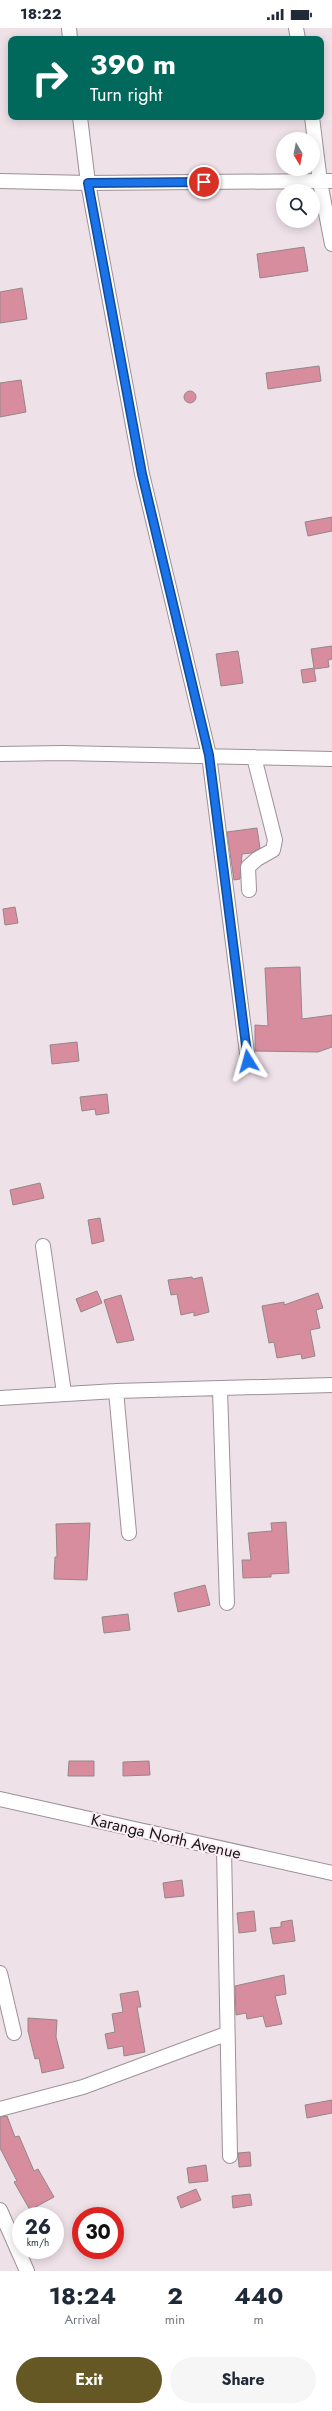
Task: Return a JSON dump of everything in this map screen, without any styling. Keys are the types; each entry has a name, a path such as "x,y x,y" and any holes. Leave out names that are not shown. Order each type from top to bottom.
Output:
{"street":[{"path":"80,120 88,183 142,474 209,755 248,1061"},
{"path":"313,120 326,182 332,244"},
{"path":"0,181 88,183 326,182"},
{"path":"0,754 209,755 332,759"},
{"path":"249,890 248,867 257,859 272,850 275,840 254,757"},
{"path":"43,1246 64,1393"},
{"path":"0,1398 64,1393 220,1390 332,1385"},
{"path":"220,1390 227,1603"},
{"path":"116,1391 129,1533"},
{"name":"Karanga North Avenue","path":"0,1799 332,1873"},
{"path":"224,1849 226,2034 230,2156"},
{"path":"0,1973 14,2032"},
{"path":"0,2109 83,2087 226,2034"},
{"path":"0,2210 27,2271"}],"building":[{"path":"304,247 308,271 260,278 257,254"},
{"path":"22,288 27,319 0,323 0,292"},
{"path":"319,366 321,381 268,389 266,373"},
{"path":"21,380 26,412 0,417 0,383"},
{"path":"188,391 192,391 196,397 192,403 188,403 184,399 184,395"},
{"path":"332,517 332,531 308,536 305,522"},
{"path":"332,646 332,659 328,660 329,667 314,669 316,681 303,683 301,670 314,668 311,649"},
{"path":"238,651 243,683 221,686 216,654"},
{"path":"257,828 260,848 251,853 242,854 240,879 234,880 227,832"},
{"path":"15,907 18,923 5,925 3,909"},
{"path":"300,967 302,1019 332,1015 332,1047 318,1052 255,1051 255,1025 268,1026 265,968"},
{"path":"77,1042 79,1061 52,1064 50,1045"},
{"path":"107,1094 109,1113 96,1115 95,1109 82,1111 80,1097"},
{"path":"40,1183 44,1198 13,1205 10,1190"},
{"path":"100,1218 104,1241 92,1244 88,1220"},
{"path":"192,1277 193,1279 202,1277 209,1312 194,1316 194,1312 181,1315 177,1294 171,1295 168,1280"},
{"path":"97,1291 102,1303 81,1312 76,1299"},
{"path":"318,1293 323,1308 316,1310 320,1328 310,1330 315,1356 302,1359 301,1354 277,1358 274,1342 269,1343 262,1306 284,1302 284,1305"},
{"path":"121,1295 134,1340 117,1343 104,1300"},
{"path":"286,1522 289,1573 271,1574 271,1577 243,1578 242,1560 251,1560 248,1533 272,1531 271,1523"},
{"path":"90,1523 87,1580 54,1579 55,1557 57,1557 56,1524"},
{"path":"205,1585 210,1605 178,1612 174,1593"},
{"path":"128,1614 130,1630 104,1633 102,1617"},
{"path":"69,1761 94,1761 94,1776 68,1776"},
{"path":"149,1761 150,1775 123,1776 123,1762"},
{"path":"182,1880 184,1896 165,1898 163,1883"},
{"path":"254,1911 256,1931 239,1933 237,1913"},
{"path":"292,1920 295,1941 273,1944 270,1928 281,1927 281,1922"},
{"path":"284,1975 286,1994 275,1996 282,2024 266,2027 263,2016 247,2019 246,2013 236,2015 235,1986"},
{"path":"138,1991 141,2007 137,2007 145,2052 124,2056 123,2046 108,2049 105,2034 115,2032 112,2014 123,2012 120,1994"},
{"path":"28,2018 57,2020 56,2037 64,2068 42,2073 39,2058 35,2059 28,2031"},
{"path":"332,2100 332,2113 307,2118 305,2105"},
{"path":"7,2116 15,2137 19,2136 34,2171 38,2169 54,2197 36,2207 28,2207 14,2182 17,2181 0,2148 0,2117"},
{"path":"250,2152 251,2166 239,2167 238,2153"},
{"path":"206,2165 208,2181 189,2183 187,2168"},
{"path":"196,2189 201,2200 181,2208 177,2197"},
{"path":"250,2194 252,2205 233,2208 232,2196"}],"route":[{"path":"204,182 88,183 142,474 209,755 248,1061"}]}
